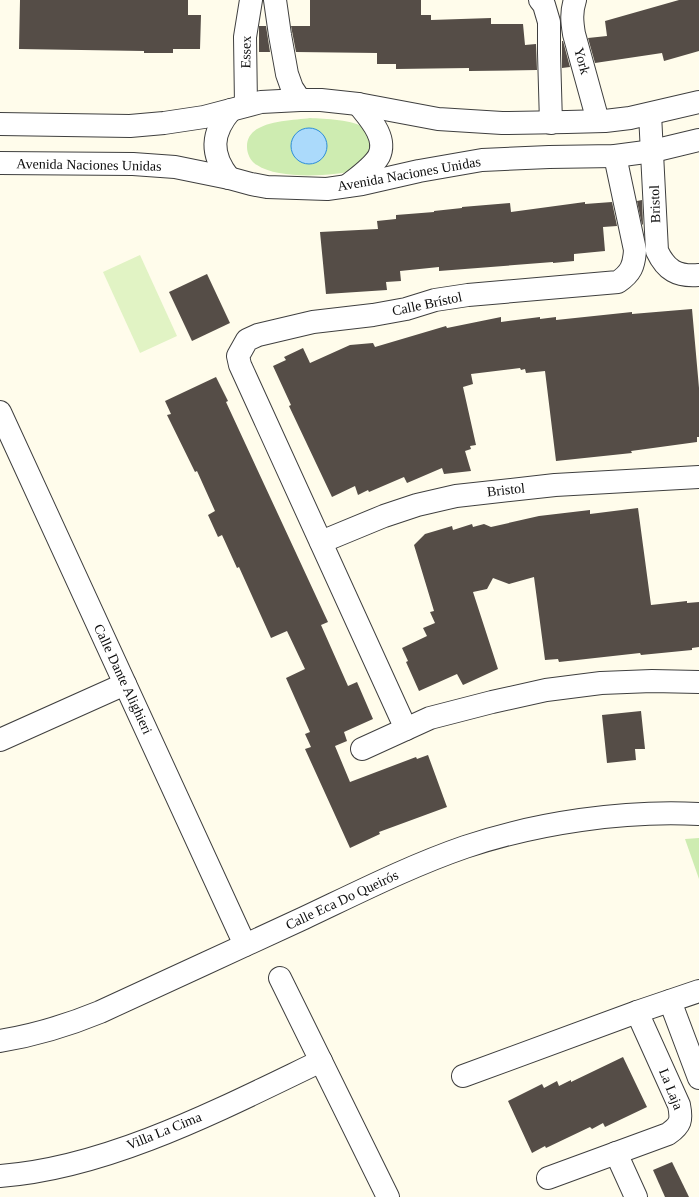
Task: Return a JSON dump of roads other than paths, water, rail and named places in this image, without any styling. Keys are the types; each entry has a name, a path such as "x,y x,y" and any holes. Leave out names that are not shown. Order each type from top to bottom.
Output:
{"street":[{"name":"Essex","path":"238,107 245,37 251,0"},
{"path":"275,0 287,74 292,88 300,100"},
{"path":"540,0 544,5 549,22 548,53 551,123"},
{"name":"York","path":"575,0 572,10 574,34 598,121"},
{"path":"0,124 130,126 181,121 261,102 300,100 320,100 358,104 438,119 502,123 551,123 630,118 699,102"},
{"path":"346,187 367,170 379,156 381,142 376,128 358,104"},
{"path":"229,178 220,167 215,154 215,140 220,126 238,107"},
{"name":"Bristol","path":"650,114 657,251 662,262 671,271 693,276"},
{"name":"Avenida Naciones Unidas","path":"0,162 133,164 175,167 267,187 328,189 362,184 419,171 482,160 615,156 653,151 699,140"},
{"name":"Bristol","path":"615,156 635,250 634,263 627,276 618,282"},
{"name":"Calle Brístol","path":"321,542 240,366 238,356 247,340 258,335 313,322 373,316 406,309 435,300 468,295 618,282"},
{"name":"Calle Dante Alighieri","path":"2,422 245,945"},
{"name":"Bristol","path":"321,542 384,516 417,505 456,496 555,486 699,477"},
{"path":"321,542 406,729"},
{"path":"362,749 430,718 546,690 601,683 645,681 699,682"},
{"path":"0,740 125,684"},
{"name":"Calle Eca Do Queirós","path":"0,1040 29,1036 76,1022 411,868 465,847 519,832 572,821 635,815 699,814"},
{"path":"280,978 376,1169 388,1197"},
{"path":"463,1076 637,1012 699,991"},
{"path":"670,1001 699,1078"},
{"name":"La Laja","path":"548,1178 668,1134 677,1128 681,1116 679,1105 637,1012"},
{"name":"Villa La Cima","path":"0,1176 57,1168 148,1140 254,1093 321,1061"},
{"path":"616,1153 636,1197"}],"water":[{"path":"313,128 322,133 326,139 326,153 322,159 313,164 305,164 296,159 292,153 291,142 296,133 302,129"}]}
